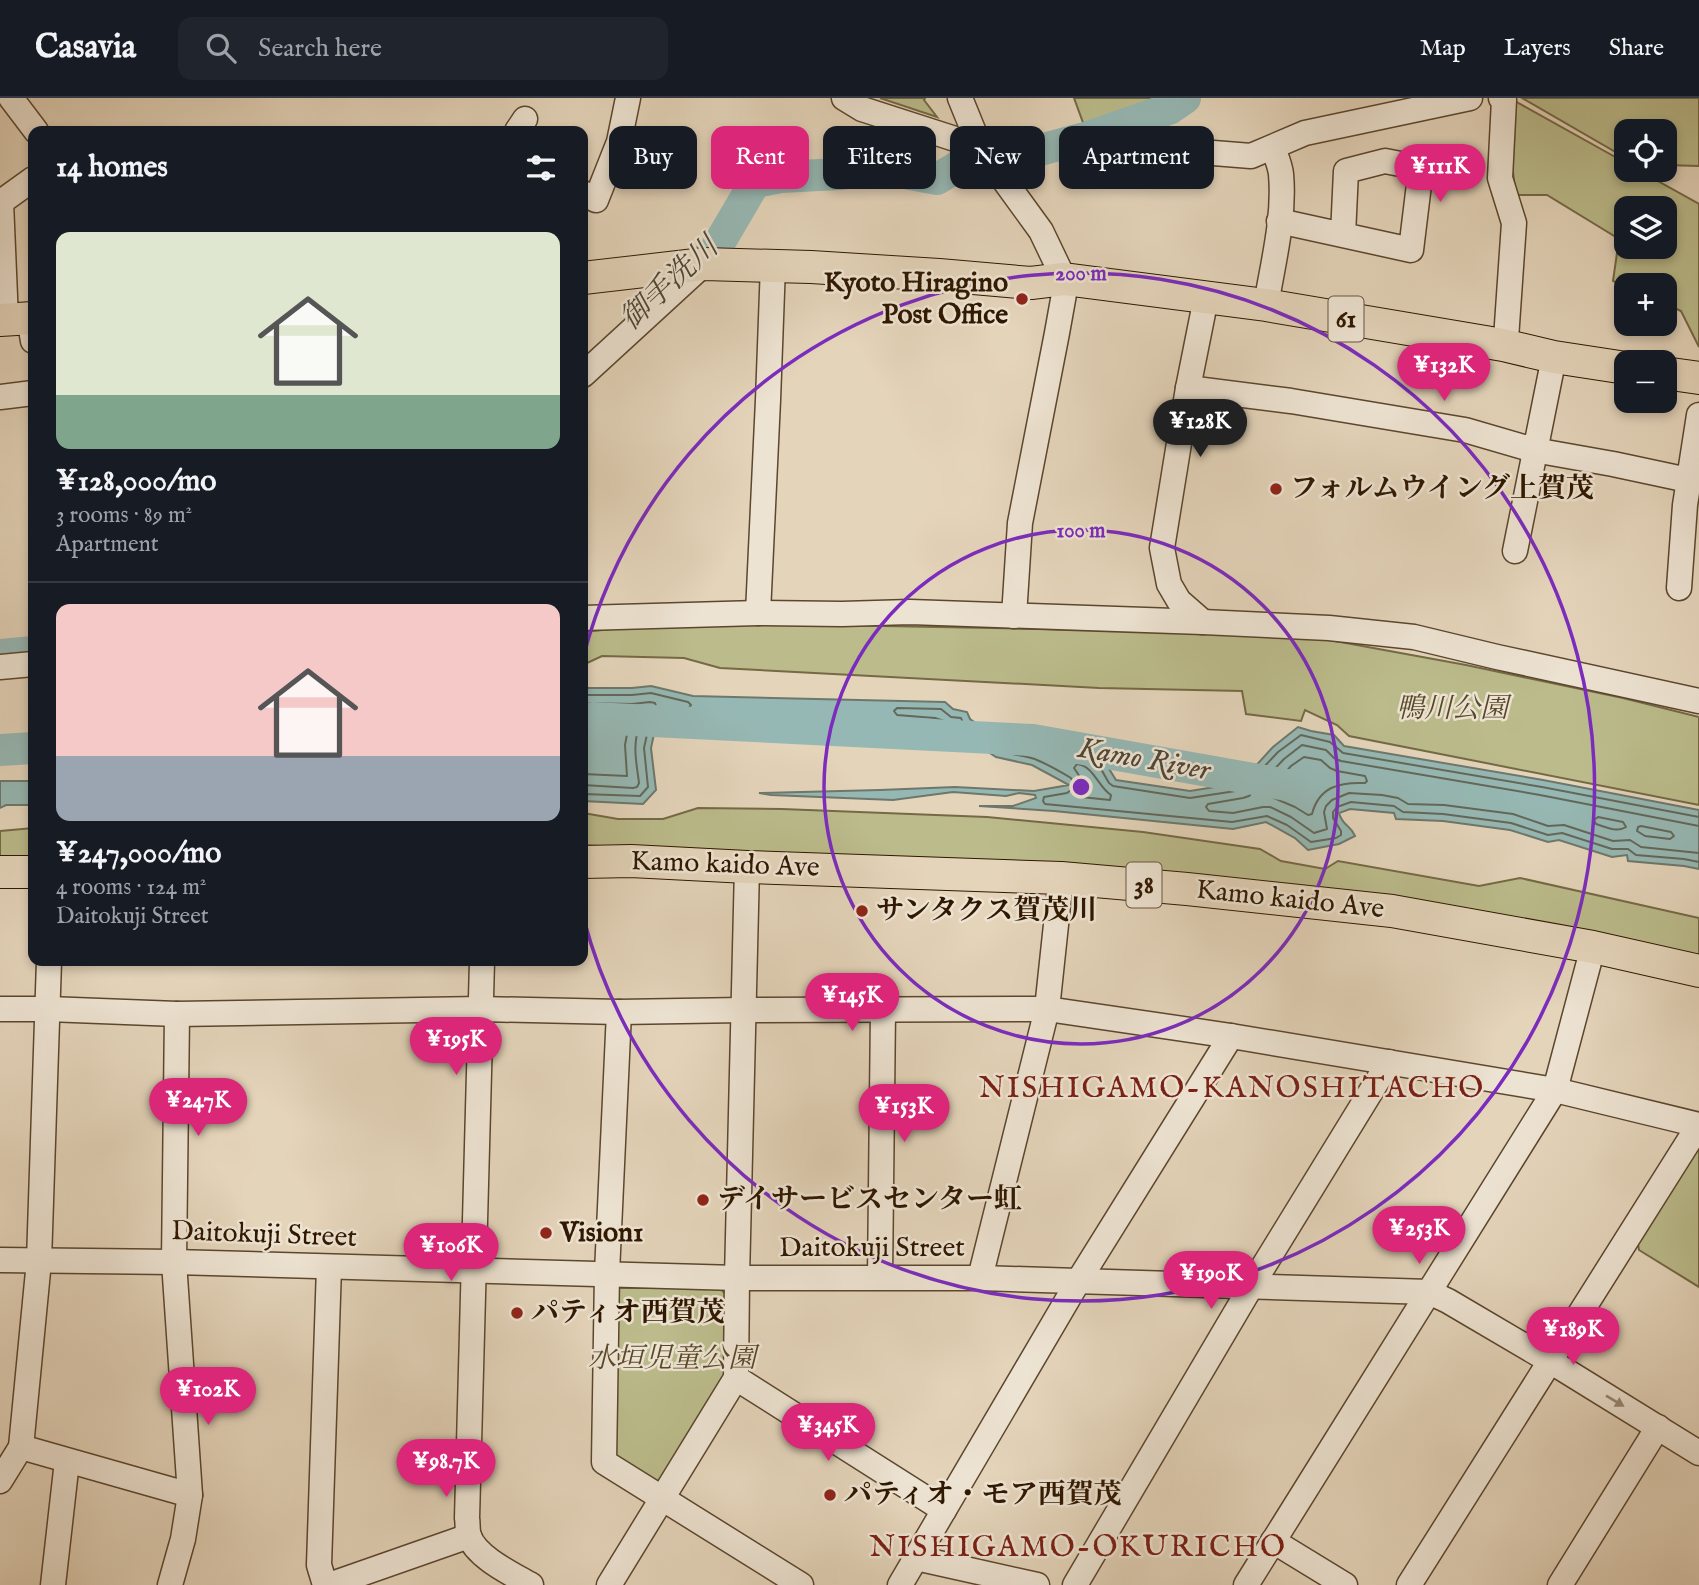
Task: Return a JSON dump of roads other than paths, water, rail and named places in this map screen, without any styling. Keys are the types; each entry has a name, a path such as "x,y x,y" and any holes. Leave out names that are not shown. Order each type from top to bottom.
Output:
{"main road":[{"name":"61","path":"588,277 704,264 773,265 1031,283 1064,279 1266,305 1614,366"},
{"path":"1677,375 1699,379"},
{"name":"Kamo kaido Ave","path":"588,862 631,861 1061,878 1187,889 1392,911 1592,947 1699,971"},
{"path":"0,872 28,872"}],"street":[{"path":"12,98 32,126"},
{"path":"588,196 596,200 619,142 628,98"},
{"path":"844,98 862,109 950,137"},
{"path":"960,98 972,126"},
{"path":"1214,153 1251,156 1305,133 1470,98"},
{"path":"1501,98 1504,100 1500,178 1514,223 1506,339 1503,345"},
{"path":"1266,305 1279,221 1281,172 1273,148"},
{"path":"20,323 1,202 28,183"},
{"path":"1011,189 1041,231 1064,279 1057,333 1020,523 1014,617"},
{"path":"1279,221 1343,235"},
{"path":"588,370 704,264"},
{"path":"758,613 773,265"},
{"path":"1203,622 1179,601 1169,584 1162,548 1188,388 1206,298"},
{"path":"1515,551 1554,357"},
{"path":"1188,388 1291,401 1465,430 1534,450 1688,480"},
{"path":"0,397 28,394"},
{"path":"1679,588 1688,480 1699,415"},
{"path":"588,618 910,612 1329,628 1414,637 1699,701"},
{"path":"0,667 28,664"},
{"path":"609,1585 736,1378 747,867"},
{"path":"980,1278 1047,1009 1061,878"},
{"path":"1246,1585 1555,1090 1592,947"},
{"path":"0,1481 22,1447 39,1261 49,966"},
{"path":"482,966 467,1518 469,1536 478,1550 531,1585"},
{"path":"0,1009 177,1014 481,1009 619,1012 1047,1009 1231,1036 1555,1090 1699,1125 1409,1585"},
{"path":"880,1278 883,1010"},
{"path":"619,1012 607,1273 604,1462 801,1585"},
{"path":"170,1585 184,1539 190,1495 174,1262 177,1014"},
{"path":"900,1585 1079,1280 1231,1036"},
{"path":"1075,1585 1252,1285 1389,1062"},
{"name":"Daitokuji Street","path":"0,1260 174,1262 737,1278 1079,1280 1429,1292 1550,1361 1699,1453"},
{"path":"329,1267 319,1565 327,1585 469,1536"},
{"path":"736,1378 944,1510"},
{"path":"1560,1585 1658,1427"},
{"path":"22,1447 190,1495"},
{"path":"53,1585 67,1461"},
{"path":"1273,1541 1345,1585"},
{"path":"916,1558 1037,1585"}],"water":[{"path":"651,686 693,696 945,702 953,709 967,712 970,719 990,733 1013,734 1054,748 1088,748 1106,764 1116,780 1190,791 1240,783 1273,747 1298,727 1334,735 1344,746 1699,810 1699,869 1628,861 1627,855 1612,857 1559,840 1548,842 1510,830 1443,821 1396,819 1394,813 1350,809 1339,813 1342,821 1355,836 1339,844 1308,850 1295,838 1266,822 1233,829 979,806 1013,806 1036,798 1035,795 1019,793 1006,796 953,792 893,800 771,795 759,793 955,787 1034,791 1069,785 1032,765 996,757 960,733 934,725 742,712 668,718 654,734 651,748 656,790 643,804 588,801 588,688"},
{"path":"0,781 28,781 28,805 6,805 0,808"}],"waterway":[{"name":"御手洗川","path":"685,276 714,252 755,182 781,177 883,169 937,179 964,163 1021,155 1085,138 1169,109 1185,98"},
{"name":"御手洗川","path":"0,655 28,652"},
{"name":"Kamo River","path":"588,719 1033,740 1287,785"},
{"name":"Kamo River","path":"0,750 28,748"}],"place":[{"name":"Kyoto Hiragino Post Office","path":"1022,299"},
{"name":"フォルムウイング上賀茂","path":"1276,489"},
{"name":"サンタクス賀茂川","path":"862,911"},
{"name":"デイサービスセンター虹","path":"703,1200"},
{"name":"Vision1","path":"546,1233"},
{"name":"パティオ西賀茂","path":"517,1313"},
{"name":"パティオ・モア西賀茂","path":"830,1495"}],"district":[{"name":"NISHIGAMO-KANOSHITACHO","path":"1232,1089"},
{"name":"NISHIGAMO-OKURICHO","path":"1078,1548"}],"park label":[{"name":"鴨川公園","path":"1452,709"},
{"name":"水垣児童公園","path":"672,1359"}]}
